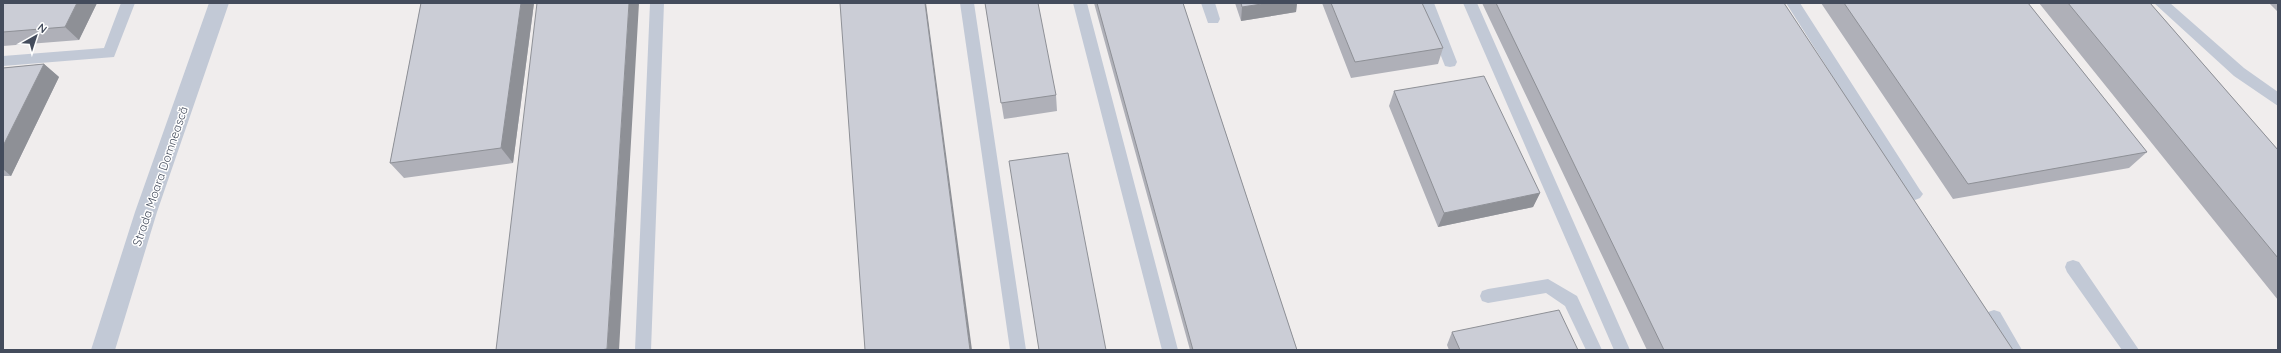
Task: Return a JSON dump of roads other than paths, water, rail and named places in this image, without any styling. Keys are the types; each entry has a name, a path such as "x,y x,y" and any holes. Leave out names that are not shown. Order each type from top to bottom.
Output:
{"street":[{"name":"Strada Moara Domnească","path":"103,350 146,212 218,3"}],"lane":[{"path":"3,61 109,53 128,3"},
{"path":"643,350 658,3"},
{"path":"967,3 1018,350"},
{"path":"1080,3 1170,350"},
{"path":"1208,3 1213,19"},
{"path":"1427,3 1450,62"},
{"path":"1470,3 1622,350"},
{"path":"1794,3 1915,194"},
{"path":"2162,3 2239,72 2278,100"},
{"path":"2073,267 2131,350"},
{"path":"1488,296 1548,286 1571,301 1594,350"},
{"path":"1994,317 2014,350"}]}
